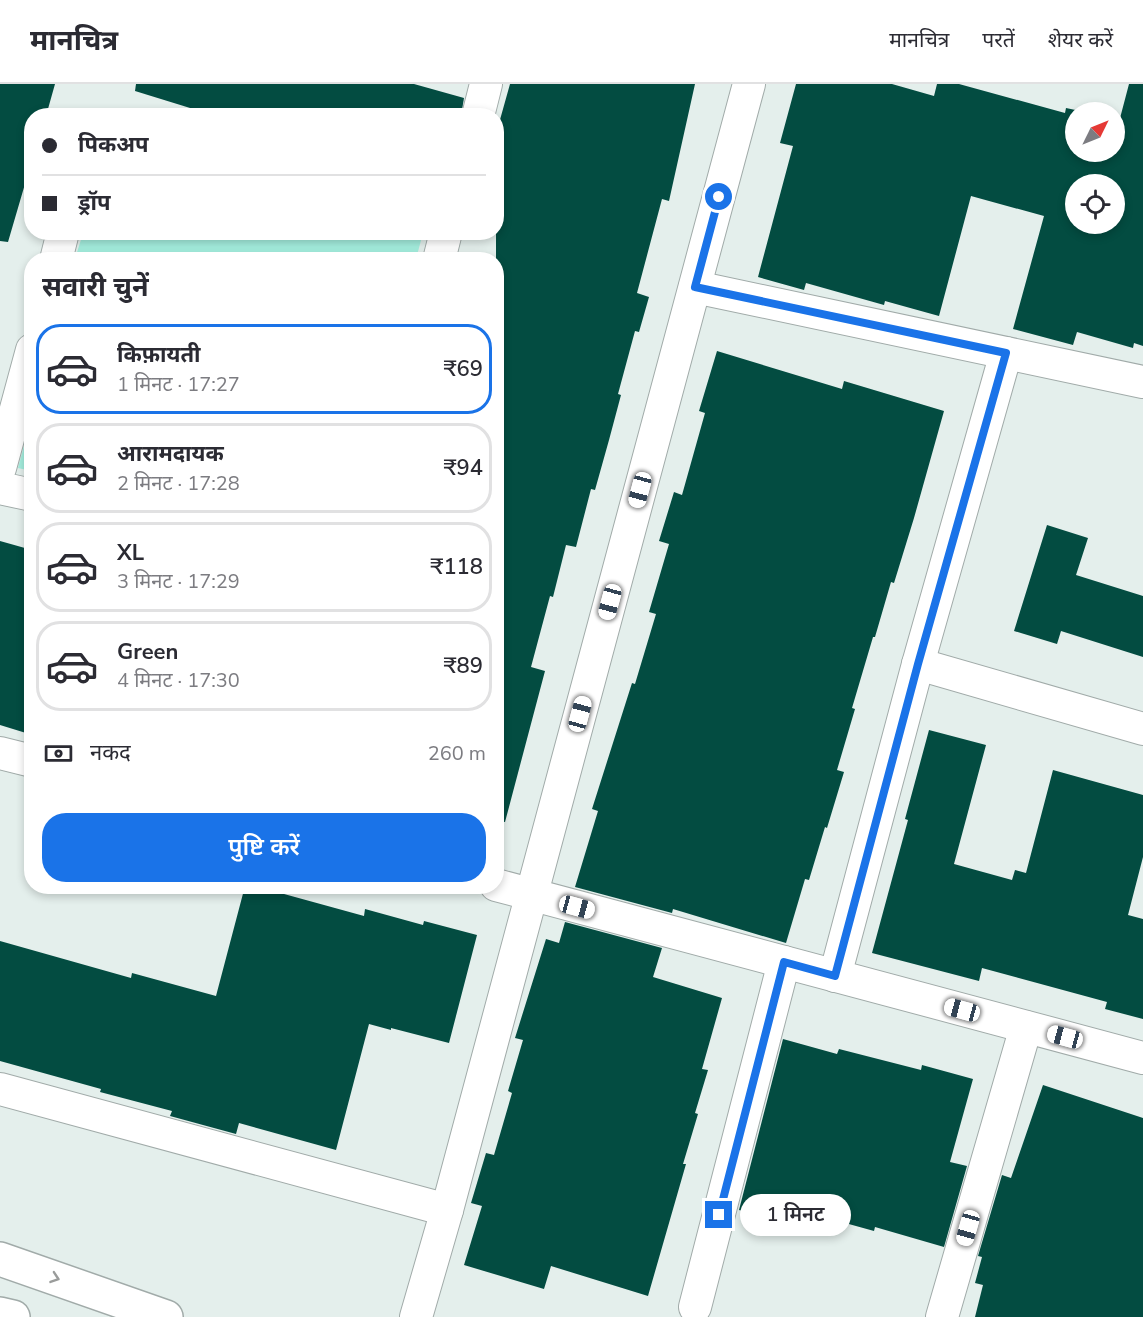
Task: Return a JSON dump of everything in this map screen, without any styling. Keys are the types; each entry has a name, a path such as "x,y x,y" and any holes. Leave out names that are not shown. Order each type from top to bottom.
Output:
{"main road":[{"path":"0,1259 166,1317"},
{"path":"0,1314 13,1317"}],"street":[{"path":"480,108 486,84"},
{"path":"416,1317 447,1210 749,84"},
{"path":"695,287 1143,382"},
{"path":"835,976 918,664 1006,353"},
{"path":"0,468 24,380"},
{"path":"0,488 24,493"},
{"path":"918,664 1143,729"},
{"path":"0,753 24,759"},
{"path":"504,887 1143,1058"},
{"path":"695,1307 784,962"},
{"path":"942,1317 1026,1027"},
{"path":"0,1089 447,1210"}],"green space":[{"path":"81,240 421,240 418,252 77,252"},
{"path":"24,446 24,469 18,468"}],"building":[{"path":"0,84 55,84 48,108 24,108 24,187 8,242 0,241"},
{"path":"136,84 414,84 464,98 462,108 190,108 135,91"},
{"path":"510,84 695,84 669,201 662,199 637,293 649,297 639,332 635,331 618,394 621,395 595,490 591,489 576,547 566,545 553,597 550,596 531,667 545,671 505,822 504,252 496,252 496,240 504,240 503,108"},
{"path":"796,84 892,84 934,96 937,84 959,84 1065,113 1065,162 1125,162 1124,102 1129,84 1143,84 1143,346 1134,343 1133,348 1077,332 1073,345 1013,329 1044,216 971,196 939,316 885,301 884,305 806,283 804,290 758,277 793,146 780,143"},
{"path":"717,351 842,389 844,381 944,411 894,583 891,582 852,708 855,709 837,770 844,772 809,880 805,879 786,943 673,909 672,913 575,887 598,811 592,809 632,683 635,684 656,614 649,612 669,544 659,541 674,492 682,495 705,413 699,411"},
{"path":"1047,525 1088,538 1076,575 1143,596 1143,657 1061,631 1057,644 1014,631"},
{"path":"0,541 24,548 24,732 0,725"},
{"path":"929,730 986,745 954,864 1012,880 1015,870 1026,873 1053,770 1143,795 1143,857 1128,915 1143,919 1143,1019 1105,1009 1107,1002 982,968 979,981 872,953 908,820 905,819"},
{"path":"243,894 284,894 364,916 365,909 423,925 424,921 477,935 449,1043 369,1024 336,1150 239,1123 236,1134 170,1116 172,1111 100,1092 101,1089 0,1061 0,941 131,978 132,973 216,996"},
{"path":"565,922 662,948 653,977 722,998 702,1069 708,1070 683,1164 686,1164 648,1296 551,1266 544,1289 464,1265 482,1206 471,1203 486,1153 494,1155 512,1093 508,1091 523,1040 515,1038 546,939 559,943"},
{"path":"783,1039 837,1054 839,1049 921,1070 922,1065 973,1079 950,1162 967,1166 944,1247 875,1227 874,1231 791,1208 787,1224 739,1210"},
{"path":"1043,1085 1143,1118 1143,1317 975,1317 983,1285 975,1283 982,1257 978,1256 1002,1175 1011,1178"}],"route":[{"path":"719,197 695,287 1006,353 918,664 835,976 784,962 719,1215"}]}
